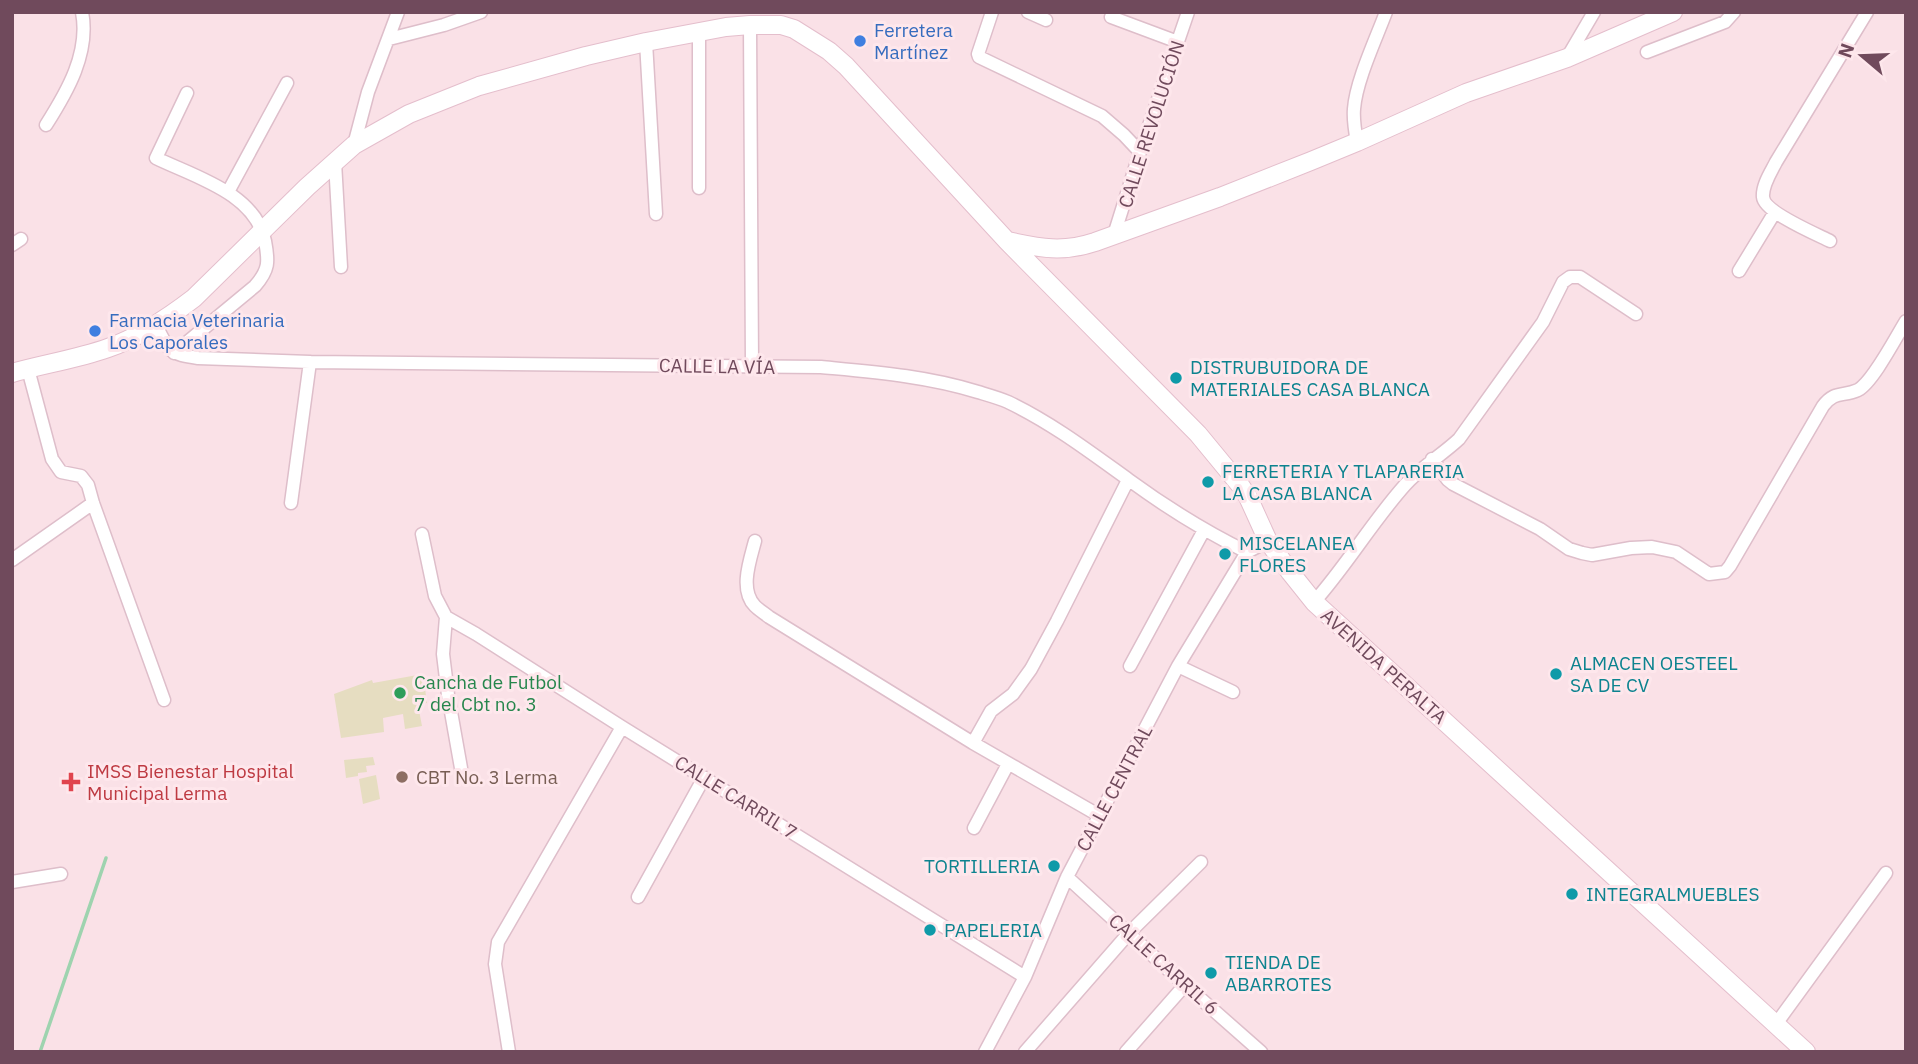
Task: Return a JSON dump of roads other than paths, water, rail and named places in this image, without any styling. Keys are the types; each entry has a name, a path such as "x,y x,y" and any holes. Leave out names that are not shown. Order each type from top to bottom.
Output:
{"main road":[{"path":"1007,241 1059,250 1080,247 1220,197 1357,142 1466,93 1567,58 1673,12"},
{"path":"18,372 111,347 156,325 194,298 307,187 354,145 409,114 479,86 586,56 776,18"},
{"name":"AVENIDA PERALTA","path":"776,18 820,45 846,66 1007,241 1198,434 1248,497 1268,541 1314,602 1806,1052"}],"street":[{"path":"46,125 78,64 84,34 82,12"},
{"path":"354,145 368,92 398,12"},
{"path":"389,39 481,12"},
{"path":"992,12 979,57 1102,116 1140,152"},
{"path":"1028,12 1046,20"},
{"name":"CALLE REVOLUCIÓN","path":"1114,235 1188,12"},
{"path":"1357,142 1354,107 1358,86 1385,12"},
{"path":"1567,58 1594,12"},
{"path":"1647,52 1725,22 1734,12"},
{"path":"1830,241 1775,212 1762,198 1764,186 1776,162 1867,12"},
{"path":"1111,17 1178,42"},
{"path":"750,25 752,366"},
{"path":"699,32 699,188"},
{"path":"646,43 656,214"},
{"path":"228,192 287,83"},
{"path":"156,325 168,349 174,353 244,295 264,275 268,265 263,231 246,205 228,192 156,158 187,93"},
{"path":"335,162 341,267"},
{"path":"1739,271 1775,212"},
{"path":"1314,602 1402,488 1432,459 1459,439 1543,322 1563,282 1570,277 1580,277 1636,314"},
{"path":"1432,459 1453,484 1540,529 1569,549 1592,555 1631,548 1660,548 1676,552 1705,572 1724,572 1823,406 1831,397 1858,390 1868,381 1906,321"},
{"name":"CALLE LA VÍA","path":"174,353 198,358 310,362 821,367 898,374 973,390 1006,401 1050,424 1204,530 1247,552"},
{"path":"291,503 310,362"},
{"path":"18,372 52,459 61,472 81,476 88,485 164,700"},
{"path":"973,743 991,712 1013,694 1031,669 1128,480"},
{"path":"12,560 93,503"},
{"path":"1130,666 1204,530"},
{"path":"422,534 435,596 446,617 443,654 461,768"},
{"path":"755,541 747,577 754,606 973,743 1100,816"},
{"path":"1247,552 1268,541"},
{"name":"CALLE CENTRAL","path":"985,1052 1025,977 1067,877 1178,666 1247,552"},
{"name":"CALLE CARRIL 7","path":"446,617 1025,977"},
{"path":"1178,666 1233,692"},
{"path":"509,1052 495,964 498,942 622,727"},
{"path":"974,828 1008,764"},
{"path":"638,897 706,778"},
{"path":"1025,1052 1129,933 1201,862"},
{"path":"1776,1024 1886,873"},
{"path":"12,882 61,874"},
{"name":"CALLE CARRIL 6","path":"1067,877 1261,1052"},
{"path":"1126,1052 1185,985"}],"waterway":[{"path":"40,1052 106,858"}],"place":[{"name":"Ferretera Martínez","path":"860,41"},
{"name":"Farmacia Veterinaria Los Caporales","path":"95,331"},
{"name":"DISTRUBUIDORA DE MATERIALES CASA BLANCA","path":"1176,378"},
{"name":"FERRETERIA Y TLAPARERIA LA CASA BLANCA","path":"1208,482"},
{"name":"MISCELANEA FLORES","path":"1225,554"},
{"name":"ALMACEN OESTEEL SA DE CV","path":"1556,674"},
{"name":"Cancha de Futbol 7 del Cbt no. 3","path":"400,693"},
{"name":"CBT No. 3 Lerma","path":"402,777"},
{"name":"IMSS Bienestar Hospital Municipal Lerma","path":"71,782"},
{"name":"TORTILLERIA","path":"1054,866"},
{"name":"INTEGRALMUEBLES","path":"1572,894"},
{"name":"PAPELERIA","path":"930,930"},
{"name":"TIENDA DE ABARROTES","path":"1211,973"}]}
